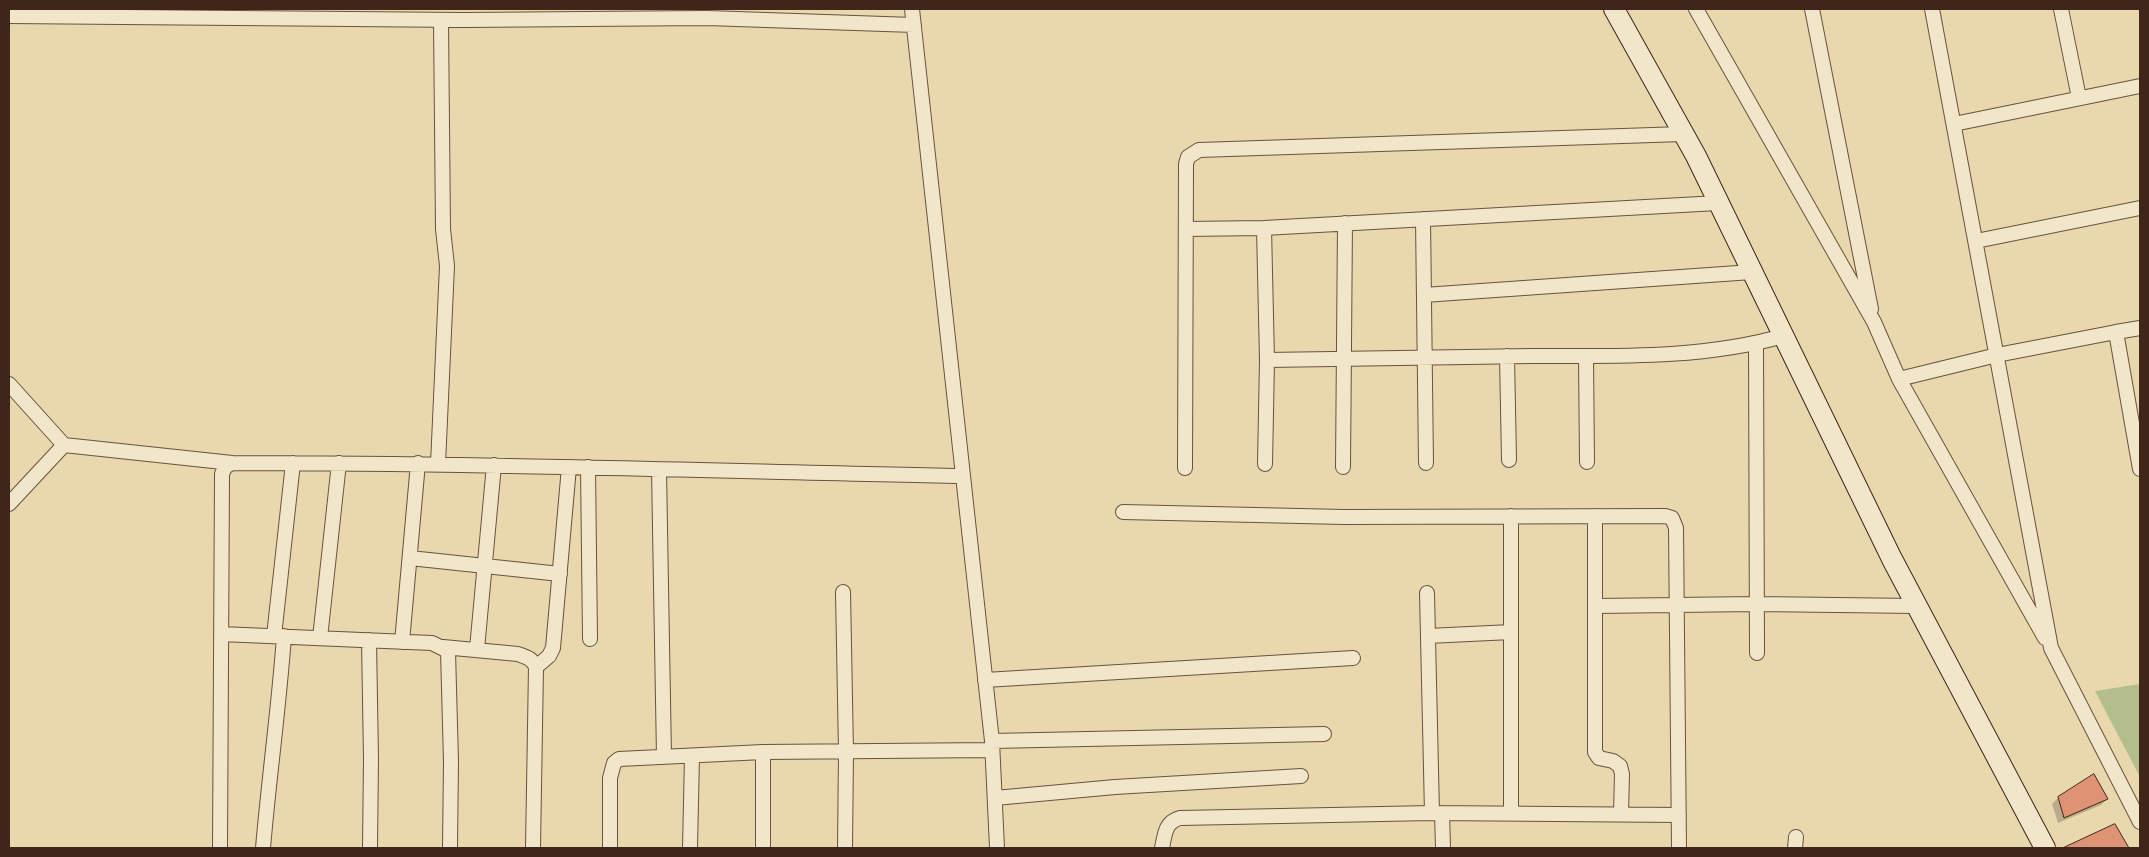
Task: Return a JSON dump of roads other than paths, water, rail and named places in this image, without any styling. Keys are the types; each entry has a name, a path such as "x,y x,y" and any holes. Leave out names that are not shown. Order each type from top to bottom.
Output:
{"street":[{"path":"912,9 992,746 997,848"},
{"path":"1614,9 1683,134 1718,203 1892,559 2046,848"},
{"path":"1696,9 1874,322 1899,380 2050,648 2140,822"},
{"path":"1812,9 1874,322"},
{"path":"1932,9 2050,648"},
{"path":"2061,9 2079,98"},
{"path":"9,16 441,20 706,18 914,25"},
{"path":"438,464 447,266 443,230 441,20"},
{"path":"1954,124 2140,86"},
{"path":"1185,468 1186,164 1188,157 1199,150 1683,134"},
{"path":"1186,229 1264,228 1718,203"},
{"path":"1976,241 2140,208"},
{"path":"1423,219 1426,463"},
{"path":"1343,467 1345,223"},
{"path":"1264,228 1267,360 1265,464"},
{"path":"1424,295 1752,272"},
{"path":"1899,380 1997,355 2140,328"},
{"path":"2116,332 2136,423 2140,469"},
{"path":"1267,360 1586,356 1726,349 1756,344 1783,336"},
{"path":"1756,344 1757,653"},
{"path":"1507,356 1509,460"},
{"path":"1586,356 1587,462"},
{"path":"9,384 64,445 229,465 418,463 963,476"},
{"path":"9,504 64,445"},
{"path":"263,848 268,789 281,689 279,636 294,463"},
{"path":"320,638 339,463"},
{"path":"402,642 418,463"},
{"path":"220,848 222,474 229,465"},
{"path":"477,649 494,465"},
{"path":"536,667 549,656 553,648 569,466"},
{"path":"588,467 590,639"},
{"path":"659,470 664,757"},
{"path":"1123,512 1344,517 1665,516 1672,518 1676,528 1678,604 1679,848"},
{"path":"1511,516 1511,813"},
{"path":"1594,516 1595,752 1599,758 1613,761 1620,766 1622,774 1621,814"},
{"path":"410,558 560,574"},
{"path":"843,592 846,752 845,848"},
{"path":"1427,593 1437,813 1443,848"},
{"path":"1594,606 1756,604 1917,606"},
{"path":"1428,636 1511,632"},
{"path":"221,634 432,643 448,650 450,848"},
{"path":"369,640 370,848"},
{"path":"443,647 502,651 529,658 536,667 533,848"},
{"path":"985,680 1353,658"},
{"path":"610,848 610,778 614,763 626,758 763,752 846,752 1324,734"},
{"path":"763,752 763,848"},
{"path":"690,848 692,756"},
{"path":"995,798 1115,787 1301,776"},
{"path":"1162,848 1167,825 1171,821 1180,818 1437,813 1678,814"}]}
